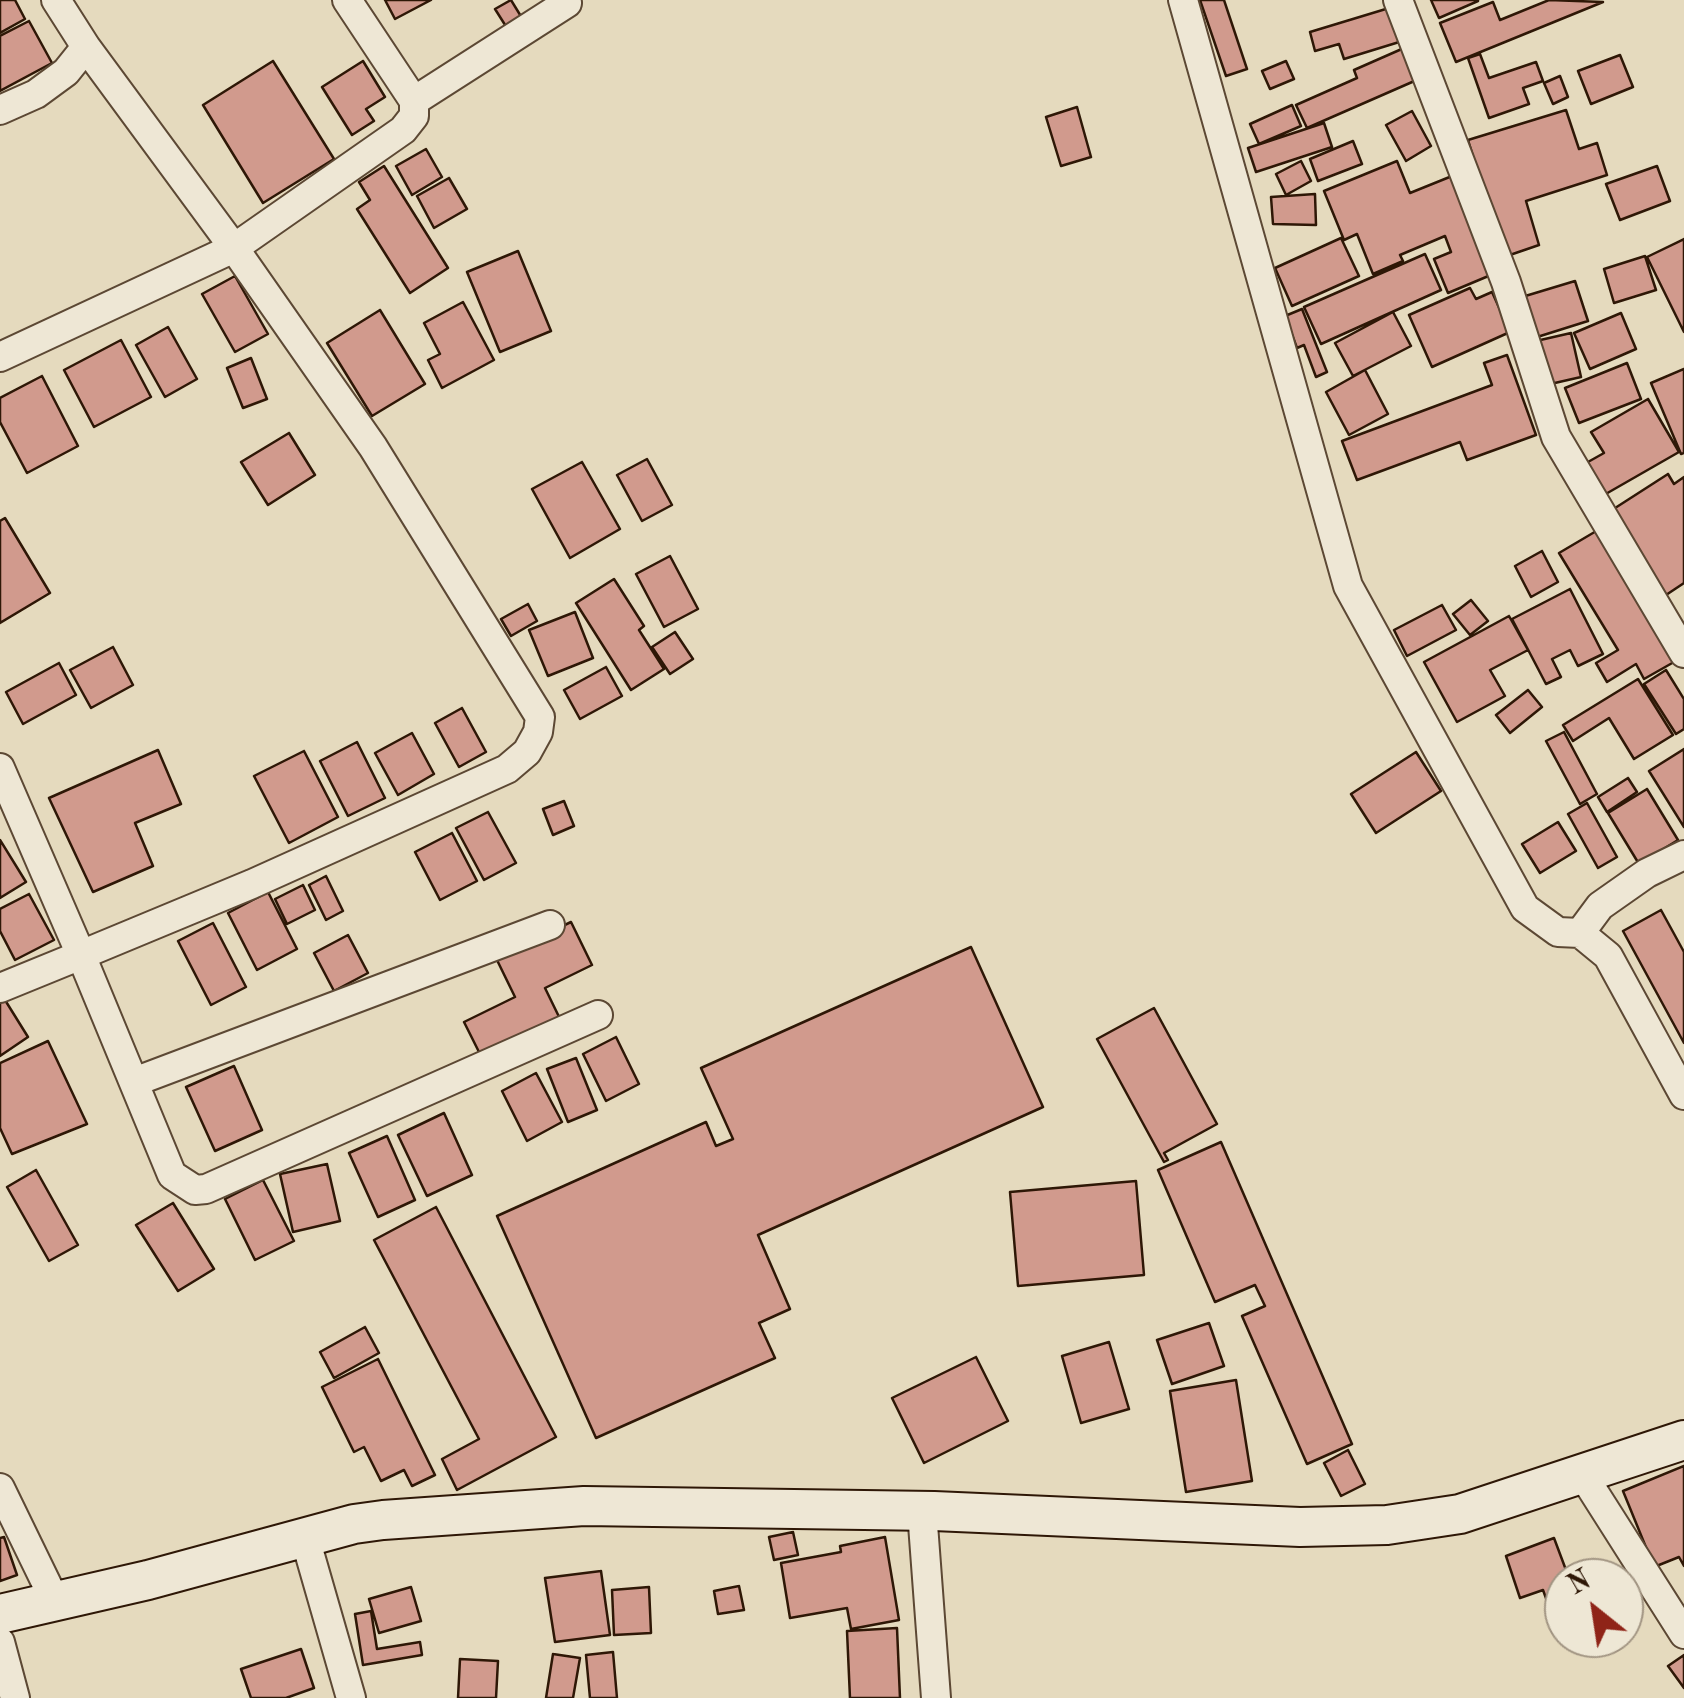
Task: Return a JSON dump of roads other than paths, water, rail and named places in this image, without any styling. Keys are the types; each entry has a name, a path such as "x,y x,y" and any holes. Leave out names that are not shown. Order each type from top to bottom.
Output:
{"street":[{"path":"0,988 252,884 506,769 527,752 538,732 540,717 373,447 56,0"},
{"path":"0,357 234,248 403,130 414,116 414,101 348,0"},
{"path":"1183,0 1348,586 1525,908 1558,932 1580,933 1608,956 1684,1095"},
{"path":"1398,0 1506,282 1556,437 1683,650"},
{"path":"414,101 567,3"},
{"path":"0,110 36,94 66,72 86,47"},
{"path":"0,768 172,1174 188,1188 206,1189 598,1015"},
{"path":"1580,933 1600,906 1647,872 1684,855"},
{"path":"134,1082 550,925"},
{"path":"0,1614 383,1520 584,1506 922,1511 1300,1528 1387,1524 1460,1514 1684,1440"},
{"path":"1581,1472 1684,1634"},
{"path":"0,1488 54,1599"},
{"path":"922,1511 936,1698"},
{"path":"304,1538 351,1698"},
{"path":"0,1642 15,1698"}]}
